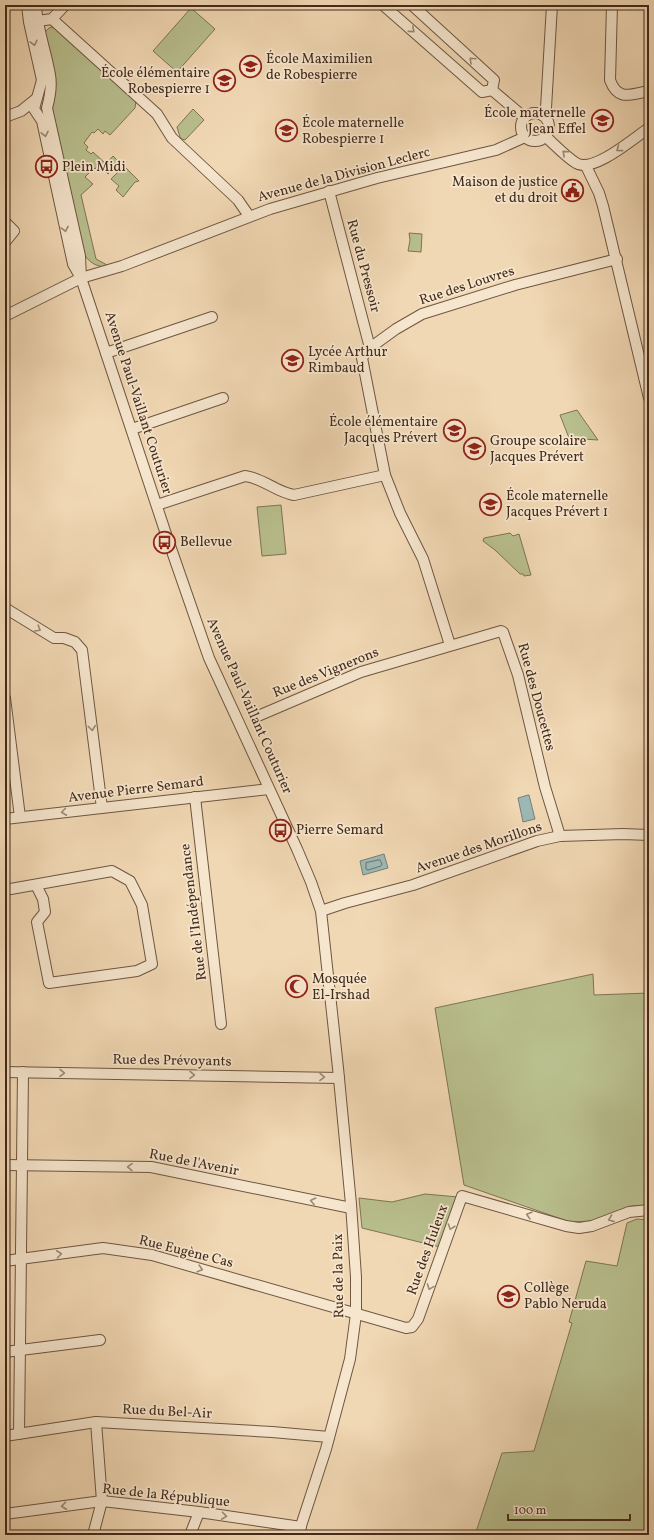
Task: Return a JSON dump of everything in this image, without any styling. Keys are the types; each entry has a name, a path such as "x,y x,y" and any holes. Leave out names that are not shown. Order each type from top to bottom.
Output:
{"street":[{"path":"27,5 50,74 51,93 47,108 80,256 81,278"},
{"path":"36,5 33,22 42,80 34,109 44,126 73,264 81,278"},
{"path":"33,22 52,19 65,5"},
{"path":"383,5 482,92 492,90"},
{"path":"412,5 494,80 492,90"},
{"path":"542,114 546,108 552,5"},
{"path":"612,5 610,80 613,88 618,94 624,96 649,91"},
{"path":"52,19 157,114 172,138 238,200 249,216"},
{"path":"5,117 21,111 45,88 51,93"},
{"path":"492,90 524,117"},
{"path":"21,111 44,112 47,108"},
{"path":"532,113 542,114 549,125 549,129 545,136 542,139 533,141 525,137 520,125 524,117 532,113"},
{"path":"545,136 577,164 586,166 608,157 649,128"},
{"name":"Avenue de la Division Leclerc","path":"5,316 81,278 122,266 270,208 329,191 496,150 525,137"},
{"path":"586,166 599,193 603,206 617,259 649,398"},
{"name":"Rue du Pressoir","path":"329,191 370,348"},
{"path":"5,222 14,231 5,242"},
{"name":"Rue des Louvres","path":"370,348 396,329 422,314 515,285 617,259"},
{"name":"Avenue Paul-Vaillant Couturier","path":"81,278 209,658 311,882 321,911 335,1034"},
{"path":"106,353 212,317"},
{"path":"370,348 362,358 385,476 400,513 423,559 450,645"},
{"path":"132,429 223,398"},
{"path":"157,505 245,476 254,477 284,494 294,495 385,476"},
{"path":"5,608 54,638 64,638 75,642 82,650 102,808"},
{"name":"Rue des Doucettes","path":"450,645 501,630 503,632 518,676 545,787 560,836"},
{"name":"Rue des Vignerons","path":"258,716 361,672 450,645"},
{"path":"5,698 20,817"},
{"name":"Avenue Pierre Semard","path":"5,819 269,789"},
{"name":"Rue de l'Indépendance","path":"195,797 221,1024"},
{"name":"Avenue des Morillons","path":"321,911 413,885 537,841 560,836 623,834 649,835"},
{"path":"5,890 36,884 112,871 130,881 142,905 152,964 137,970 49,984 37,922 45,912 43,899 36,884"},
{"name":"Rue de la Paix","path":"299,1531 329,1437 350,1359 356,1314 356,1277 351,1208 335,1034"},
{"name":"Rue des Prévoyants","path":"5,1072 339,1078"},
{"path":"18,1434 21,1350 20,1259 23,1072"},
{"name":"Rue de l'Avenir","path":"5,1166 151,1167 351,1208"},
{"name":"Rue des Huleux","path":"356,1314 406,1328 412,1327 418,1319 462,1196 566,1226 579,1228 592,1226 629,1212 649,1210"},
{"name":"Rue Eugène Cas","path":"5,1261 102,1248 152,1255 356,1314"},
{"path":"5,1352 100,1340"},
{"path":"92,1535 102,1501 96,1422"},
{"name":"Rue du Bel-Air","path":"5,1436 96,1422 272,1432 329,1437"},
{"name":"Rue de la République","path":"5,1514 102,1501 199,1512 299,1531"},
{"path":"190,1535 199,1512"}],"green space":[{"path":"191,8 215,29 177,72 153,51"},
{"path":"52,27 56,28 136,101 135,108 110,135 105,131 103,134 98,129 94,133 92,132 84,143 88,147 86,150 91,154 93,152 106,164 113,156 119,162 108,174 99,164 95,169 91,166 86,171 89,173 85,177 93,184 81,195 96,259 107,265 105,267 92,263 83,252 51,104 43,34"},
{"path":"193,109 204,120 185,140 180,137 177,127"},
{"path":"124,166 139,181 135,182 123,197 116,190 119,186 111,179"},
{"path":"409,233 422,234 421,252 408,251 410,240"},
{"path":"577,410 598,440 569,438 560,415"},
{"path":"281,505 286,554 262,556 257,507"},
{"path":"510,533 513,536 519,534 531,575 524,576 523,574 520,574 495,550 483,541 484,538"},
{"path":"593,974 594,995 649,993 649,1206 632,1206 594,1221 570,1222 464,1185 435,1008"},
{"path":"425,1194 458,1197 440,1247 362,1228 359,1198 392,1202"},
{"path":"637,1219 649,1220 649,1535 475,1535 502,1453 534,1451 572,1323 569,1322 586,1261 617,1266 627,1223"}],"water":[{"path":"529,795 535,819 523,822 518,798"},
{"path":"384,854 388,868 363,875 360,861"}],"place":[{"name":"École Maximilien de Robespierre","path":"250,67"},
{"name":"École élémentaire Robespierre 1","path":"225,81"},
{"name":"École maternelle Jean Effel","path":"602,121"},
{"name":"École maternelle Robespierre 1","path":"286,131"},
{"name":"Plein Midi","path":"47,167"},
{"name":"Maison de justice et du droit","path":"573,190"},
{"name":"Lycée Arthur Rimbaud","path":"292,360"},
{"name":"École élémentaire Jacques Prévert","path":"454,430"},
{"name":"Groupe scolaire Jacques Prévert","path":"474,449"},
{"name":"École maternelle Jacques Prévert 1","path":"491,504"},
{"name":"Bellevue","path":"164,542"},
{"name":"Pierre Semard","path":"281,830"},
{"name":"Mosquée El-Irshad","path":"297,987"},
{"name":"Collège Pablo Neruda","path":"508,1296"}]}
